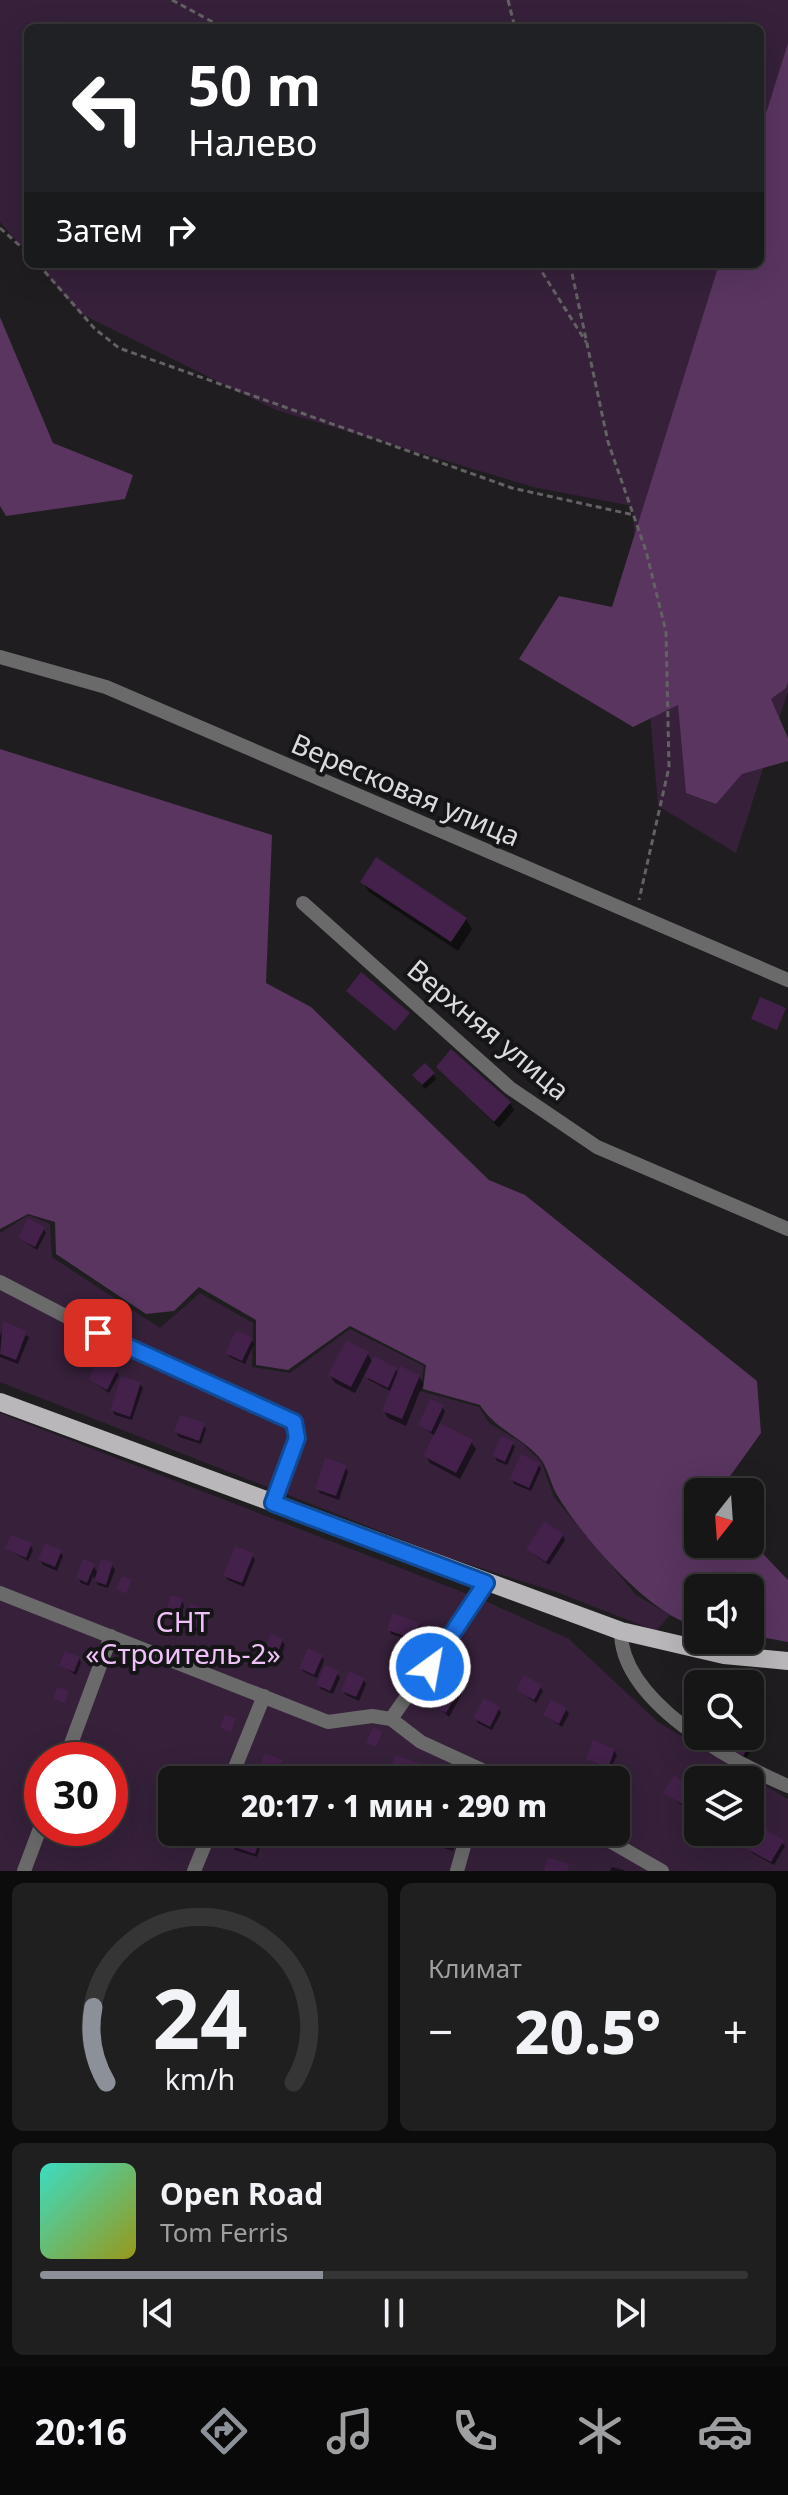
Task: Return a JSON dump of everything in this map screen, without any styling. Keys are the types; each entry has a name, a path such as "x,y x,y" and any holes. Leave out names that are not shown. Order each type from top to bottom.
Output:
{"main road":[{"path":"0,1402 621,1631 724,1655 788,1661"}],"street":[{"name":"Вересковая улица","path":"0,657 106,687 788,980"},
{"name":"Верхняя улица","path":"303,903 510,1088 597,1147 788,1229"},
{"path":"0,1282 123,1346 294,1422 297,1438 273,1503"},
{"path":"391,1719 486,1583"},
{"path":"0,1593 328,1722 372,1716 391,1719 421,1742 468,1766"},
{"path":"621,1631 620,1649 626,1663 658,1702 703,1741 743,1766 788,1786"},
{"path":"72,1742 111,1636"},
{"path":"236,1766 264,1696"},
{"path":"24,1871 33,1846"},
{"path":"194,1871 204,1846"},
{"path":"457,1871 464,1846"},
{"path":"618,1846 662,1871"}],"path":[{"path":"172,0 217,24"},
{"path":"508,0 514,24"},
{"path":"0,228 24,249"},
{"path":"42,268 95,329 119,348 512,488 634,515"},
{"path":"539,268 588,346"},
{"path":"571,268 608,442 634,515 666,632 669,767 635,915"}],"green space":[{"path":"0,0 788,0 788,691 736,853 658,806 632,506 533,487 276,410 79,313 40,268 764,268 764,24 24,24 24,249 0,222"},
{"path":"28,1215 50,1224 52,1257 160,1328 200,1293 253,1323 252,1367 290,1373 350,1329 424,1366 420,1391 479,1407 489,1423 521,1442 541,1461 554,1497 636,1595 670,1615 656,1631 559,1593 446,1557 0,1382 0,1233"},
{"name":"СНТ «Строитель-2»","path":"0,1413 483,1600 569,1639 658,1722 684,1737 684,1750 705,1750 732,1766 684,1766 684,1846 764,1846 764,1785 788,1799 788,1871 0,1871"}],"shaded area":[{"path":"788,43 788,682 786,688 771,699 788,738 788,761 742,774 716,804 686,793 678,705 633,727 519,659 559,596 612,607 718,268 764,268 764,120"},
{"path":"0,317 53,443 133,475 125,499 6,516 0,506"},
{"path":"0,749 272,835 266,983 311,1007 489,1180 525,1195 757,1381 761,1433 729,1478 684,1478 684,1558 764,1558 764,1555 788,1580 788,1642 764,1638 764,1574 684,1574 684,1622 639,1592 600,1552 568,1512 542,1461 532,1450 493,1420 480,1405 423,1389 426,1365 350,1326 288,1370 256,1365 256,1320 199,1287 174,1311 146,1314 56,1254 55,1222 28,1214 0,1229"}],"building":[{"path":"376,857 467,918 451,942 360,882"},
{"path":"361,972 410,1013 395,1031 346,991"},
{"path":"760,997 786,1008 777,1030 751,1019"},
{"path":"451,1049 511,1102 494,1122 436,1067"},
{"path":"425,1063 435,1073 422,1085 412,1075"},
{"path":"28,1218 45,1227 35,1247 18,1238"},
{"path":"3,1321 27,1331 16,1360 0,1354"},
{"path":"236,1330 253,1338 242,1361 225,1353"},
{"path":"346,1340 369,1352 351,1387 328,1375"},
{"path":"374,1356 397,1368 388,1388 364,1376"},
{"path":"99,1359 118,1369 107,1390 88,1379"},
{"path":"400,1366 420,1375 402,1419 382,1411"},
{"path":"121,1376 141,1382 130,1417 110,1410"},
{"path":"430,1399 444,1405 431,1432 418,1425"},
{"path":"180,1415 205,1423 199,1441 174,1432"},
{"path":"440,1423 473,1440 456,1473 423,1456"},
{"path":"501,1436 514,1441 505,1462 492,1456"},
{"path":"521,1454 540,1463 529,1488 509,1479"},
{"path":"325,1458 347,1465 336,1496 315,1489"},
{"path":"544,1521 564,1534 546,1562 526,1549"},
{"path":"11,1535 32,1543 26,1558 5,1549"},
{"path":"45,1543 62,1550 55,1567 38,1560"},
{"path":"235,1546 254,1553 242,1583 223,1576"},
{"path":"83,1559 95,1564 87,1583 76,1578"},
{"path":"101,1559 113,1563 106,1585 94,1581"},
{"path":"122,1576 132,1580 126,1594 116,1589"},
{"path":"171,1595 183,1599 177,1617 165,1613"},
{"path":"191,1604 207,1610 200,1629 184,1622"},
{"path":"392,1613 420,1623 414,1639 387,1630"},
{"path":"270,1634 283,1639 277,1656 264,1652"},
{"path":"308,1648 323,1655 314,1675 299,1668"},
{"path":"65,1651 80,1657 74,1672 59,1666"},
{"path":"325,1665 339,1671 330,1691 316,1685"},
{"path":"349,1671 365,1678 356,1697 341,1691"},
{"path":"456,1674 466,1679 446,1713 437,1708"},
{"path":"524,1675 542,1685 534,1700 516,1690"},
{"path":"57,1687 69,1691 65,1703 53,1699"},
{"path":"484,1698 500,1707 490,1727 473,1718"},
{"path":"551,1700 567,1708 559,1724 543,1715"},
{"path":"225,1714 236,1718 231,1732 220,1728"},
{"path":"373,1727 383,1731 376,1747 366,1743"},
{"path":"593,1740 615,1749 609,1766 586,1759"},
{"path":"732,1750 746,1750 743,1756"},
{"path":"265,1753 283,1760 280,1766 259,1766"},
{"path":"395,1755 429,1766 391,1766"},
{"path":"674,1775 684,1781 684,1805 663,1793"},
{"path":"764,1828 784,1840 771,1862 747,1849 749,1846 764,1846"},
{"path":"231,1846 258,1846 255,1854"},
{"path":"548,1858 569,1864 567,1871 544,1871"}],"route":[{"path":"98,1333 294,1422 297,1438 273,1503 486,1583 430,1667"}]}
